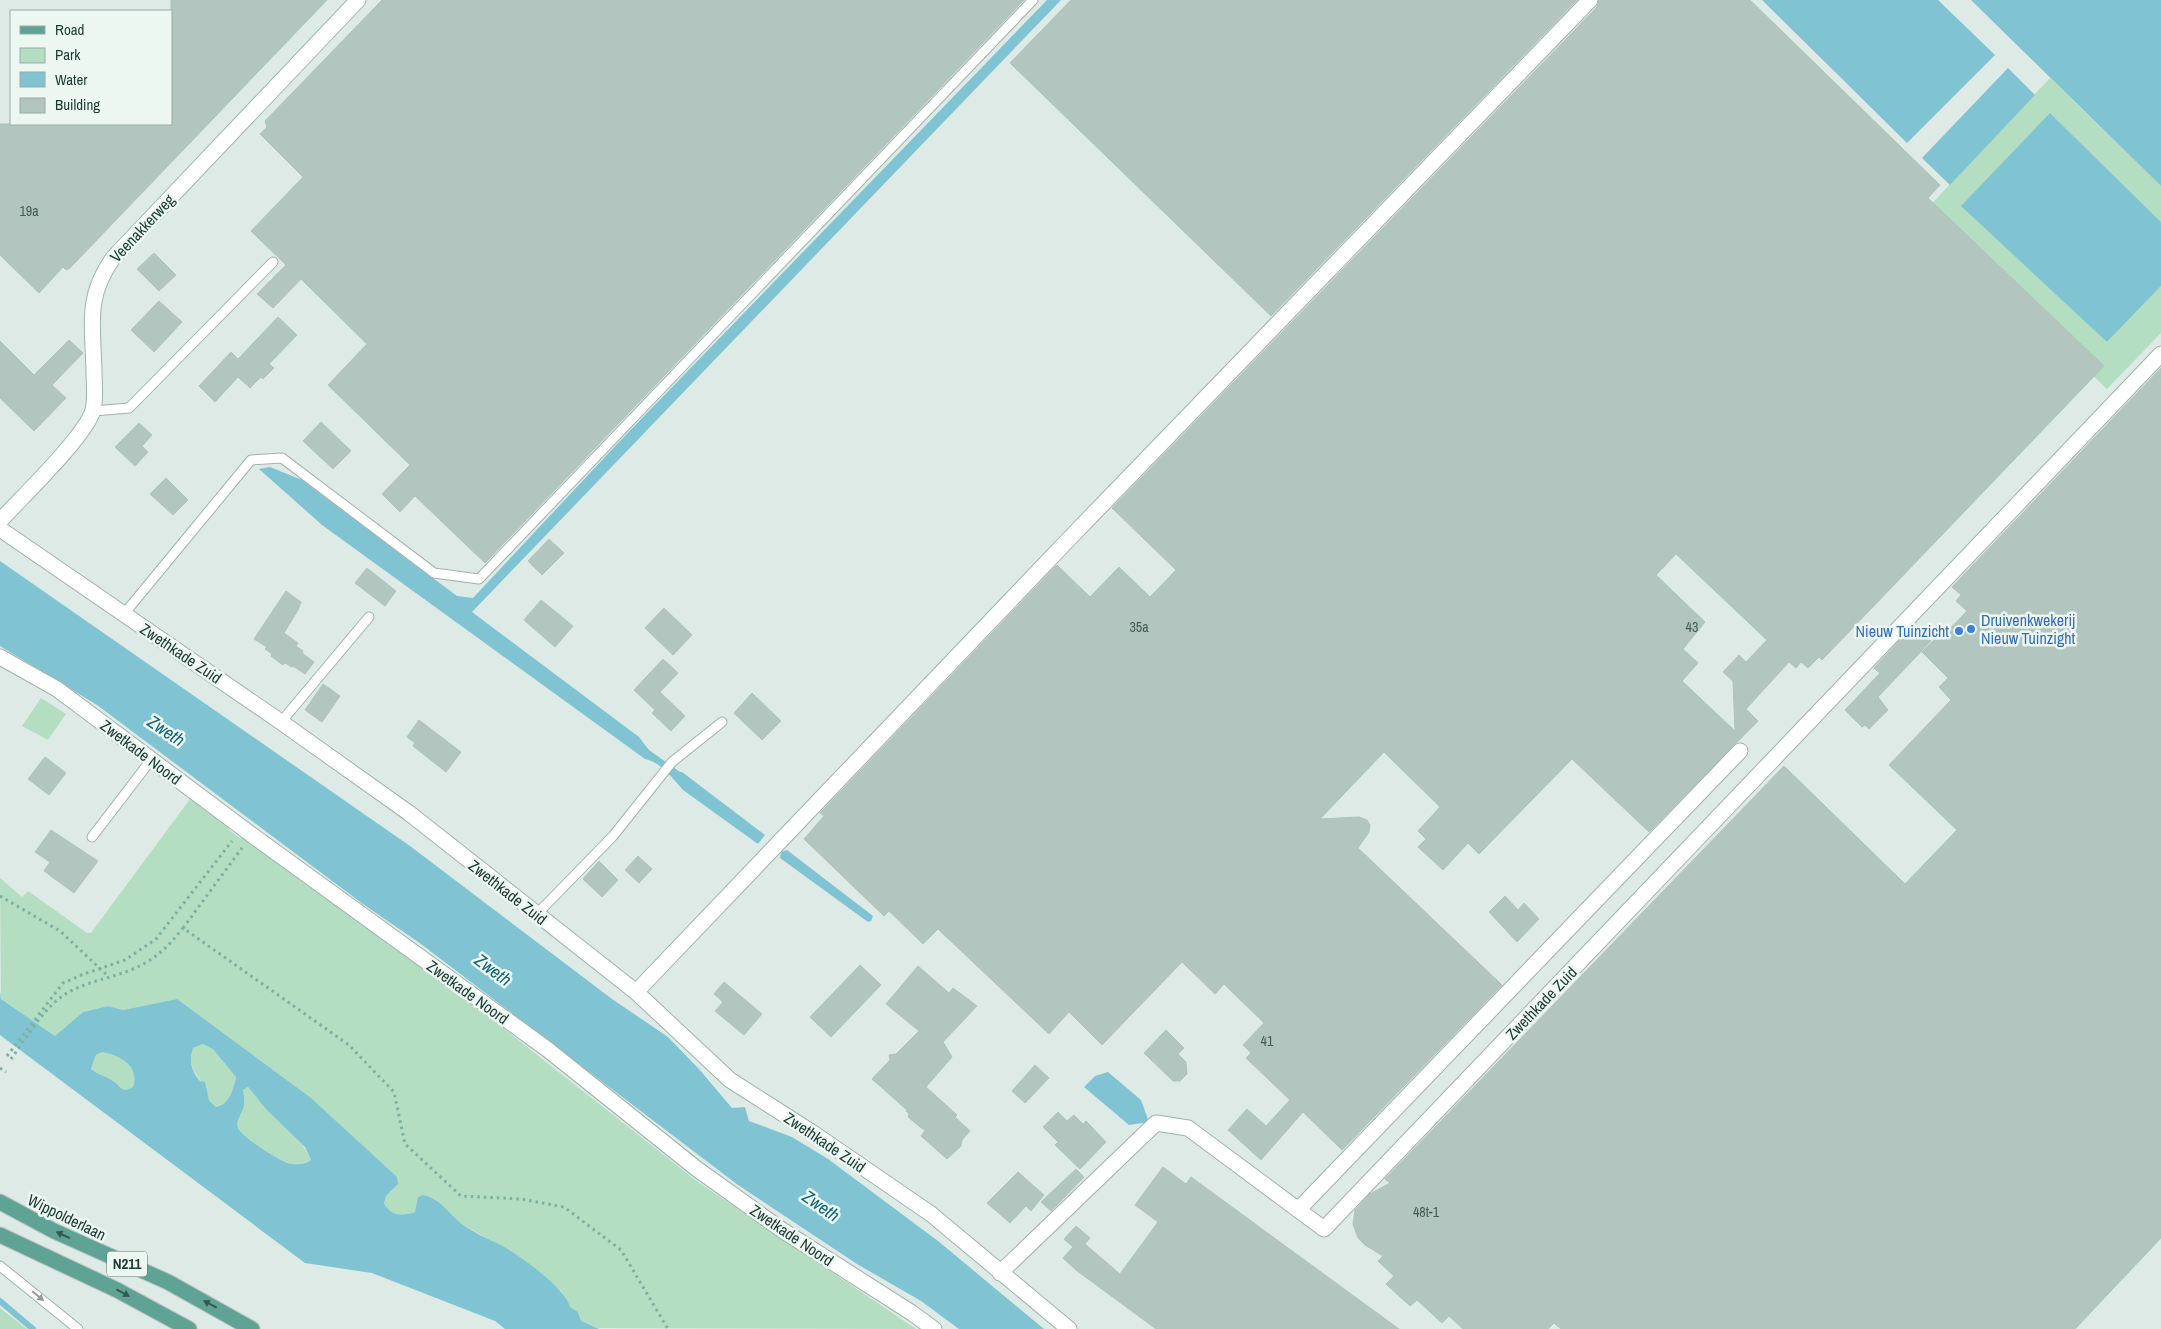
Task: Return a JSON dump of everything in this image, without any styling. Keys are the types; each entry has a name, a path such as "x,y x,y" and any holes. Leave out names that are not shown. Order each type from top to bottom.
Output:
{"main road":[{"name":"Wippolderlaan","path":"0,1202 54,1231 168,1282 252,1329"},
{"name":"N211","path":"0,1234 118,1290 189,1329"}],"street":[{"name":"Veenakkerweg","path":"0,521 80,433 93,411 95,391 92,305 102,274 113,258 358,0"},
{"path":"636,992 1068,540 1590,0"},
{"name":"Zwethkade Zuid","path":"1000,1273 1156,1123 1188,1128 1324,1229 2161,354"},
{"name":"Zwethkade Zuid","path":"0,529 281,722 409,814 636,992 730,1080 813,1133 931,1214 1069,1329"},
{"name":"Zwetkade Noord","path":"0,657 57,689 247,831 547,1049 720,1186 782,1230 934,1329"},
{"name":"Zwethkade Zuid","path":"1298,1210 1740,751"}],"lane":[{"path":"124,614 251,460 282,458 434,573 479,578 1033,0"},
{"path":"93,411 129,408 273,262"},
{"path":"281,722 369,617"},
{"path":"536,915 613,836 672,762 722,722"},
{"path":"92,836 151,760"},
{"path":"0,1266 78,1329"}],"path":[{"path":"7,1056 42,1013 57,1001 79,987 133,969 164,951 183,928 247,831"},
{"path":"11,1058 63,983 125,960 156,939 247,831"},
{"path":"0,896 60,931 108,976"},
{"path":"183,928 349,1044 394,1092 405,1144 461,1196 522,1199 564,1207 621,1250 668,1329"},
{"path":"0,1068 6,1072"}],"green space":[{"path":"2050,78 2161,186 2161,222 2050,113 2107,342 2161,286 2161,333 2107,389 1924,212"},
{"path":"41,698 66,714 48,740 22,726"},
{"path":"193,795 225,822 229,830 240,838 251,839 432,972 698,1182 916,1329 592,1328 581,1321 578,1312 570,1307 561,1291 507,1249 463,1225 434,1199 415,1212 402,1216 395,1214 384,1203 386,1196 393,1190 177,999 123,1010 108,1006 83,1012 55,1036 1,999 0,878 22,897 28,891 87,933 91,933"},
{"path":"203,1044 213,1048 236,1077 228,1099 217,1107 209,1100 207,1092 192,1064 193,1048"},
{"path":"102,1051 115,1055 131,1067 134,1073 133,1087 126,1090 120,1088 115,1082 91,1069 96,1055"},
{"path":"248,1087 298,1140 311,1160 298,1164 288,1163 263,1149 241,1132 237,1125 244,1106 243,1090"},
{"path":"0,1308 27,1329 0,1329"}],"water":[{"path":"1047,0 1061,0 472,612 639,737 649,750 682,772 765,835 758,844 683,790 656,763 645,759 322,525 259,469 270,467 302,480 457,596 473,598 618,443"},
{"path":"1762,0 1938,0 1995,55 1907,143"},
{"path":"1971,0 2161,0 2161,186"},
{"path":"2008,68 2035,95 1950,185 1922,158"},
{"path":"2050,113 2161,222 2161,286 2107,342 1961,206"},
{"name":"Zweth","path":"0,561 410,846 612,999 668,1037 699,1069 732,1108 745,1107 749,1121 792,1137 828,1159 938,1241 1044,1329 959,1329 921,1301 857,1264 738,1185 421,944 363,904 97,705 0,646"},
{"path":"787,850 873,916 871,921 868,922 780,858 781,852"},
{"path":"0,991 1,999 55,1036 83,1012 108,1006 123,1010 177,999 311,1098 397,1177 398,1184 386,1196 384,1203 390,1211 401,1215 410,1214 415,1212 418,1197 423,1195 434,1199 467,1228 506,1248 533,1266 567,1299 570,1307 578,1312 581,1321 599,1329 505,1329 495,1321 372,1273 305,1263 0,1035","holes":["203,1044 213,1049 236,1077 228,1100 221,1106 216,1107 209,1100 205,1082 200,1081 193,1069 191,1061 193,1048","102,1052 122,1059 131,1067 134,1073 133,1087 126,1090 120,1088 115,1082 91,1069 96,1055","248,1087 266,1109 305,1147 311,1160 300,1164 287,1163 263,1149 241,1132 237,1125 244,1106 243,1090"]},
{"path":"1108,1072 1141,1100 1149,1122 1129,1125 1084,1087 1095,1076"}],"building":[{"path":"171,0 327,0 70,268 66,270 63,267 39,293 0,255 0,124 172,125"},
{"path":"382,0 1024,0 485,563 415,496 400,512 382,494 410,465 328,385 367,344 301,279 273,308 257,294 286,265 251,231 303,177 260,134 267,127 265,121"},
{"path":"1071,0 1577,0 1271,316 1010,63"},
{"path":"1599,0 1750,0 1940,185 1928,198 2104,366 1822,660 1819,657 1808,668 1801,662 1796,668 1789,662 1746,709 1758,721 1649,832 1572,759 1479,854 1468,843 1443,870 1418,847 1426,839 1418,831 1440,807 1384,752 1320,819 1359,817 1367,820 1370,825 1369,832 1358,848 1502,985 1342,1150 1303,1112 1261,1160 1228,1130 1247,1109 1266,1126 1290,1100 1246,1058 1251,1053 1243,1045 1264,1023 1224,984 1215,994 1182,962 1102,1045 1069,1012 1049,1034 938,929 923,944 889,911 884,916 804,839 824,816 820,813 1057,565 1090,597 1119,567 1150,597 1176,570 1112,508 1597,7","holes":["1676,554 1767,640 1746,662 1739,655 1723,672 1733,681 1735,731 1682,681 1698,663 1683,649 1705,622 1656,575"]},
{"path":"154,253 176,275 159,291 137,269"},
{"path":"159,301 182,322 154,352 131,330"},
{"path":"278,317 297,335 269,364 274,368 250,388 238,377 215,402 199,386 231,352 238,359"},
{"path":"69,340 83,353 52,385 66,398 34,431 0,398 0,341 34,375"},
{"path":"2161,368 2161,1238 2075,1329 1561,1329 1554,1323 1548,1329 1463,1329 1449,1316 1442,1323 1417,1300 1410,1306 1386,1284 1394,1276 1378,1261 1383,1256 1365,1245 1358,1238 1353,1224 1355,1210 1370,1194 1390,1183 1385,1179 1784,766 1905,884 1957,830 1889,765 1951,700 1939,687 1948,678 1922,652 1935,639 1938,641 1967,611 1956,601 1961,595 1952,587"},
{"path":"321,422 351,451 333,469 303,441"},
{"path":"139,423 152,435 142,446 148,452 135,466 115,447"},
{"path":"166,478 188,500 173,515 150,494"},
{"path":"549,539 564,553 542,575 528,561"},
{"path":"367,568 396,591 385,606 355,583"},
{"path":"286,591 301,602 284,633 298,643 296,646 314,662 305,674 293,666 285,663 283,665 271,656 272,654 265,649 267,647 254,639"},
{"path":"541,600 573,626 555,647 524,620"},
{"path":"664,608 692,635 673,655 645,628"},
{"path":"1914,625 1931,641 1878,697 1888,710 1869,729 1865,725 1862,727 1845,710 1880,673 1874,668"},
{"path":"663,659 678,673 660,692 685,716 671,731 652,713 655,710 634,690"},
{"path":"323,684 340,696 322,722 305,710"},
{"path":"752,693 781,721 762,740 734,713"},
{"path":"419,720 461,752 446,772 413,746 415,743 407,737"},
{"path":"45,757 66,773 49,795 28,779"},
{"path":"51,830 98,861 74,893 44,871 50,862 35,852"},
{"path":"638,856 652,869 639,883 625,870"},
{"path":"599,861 618,880 602,897 583,879"},
{"path":"1505,896 1518,910 1524,903 1539,919 1517,942 1489,912"},
{"path":"860,965 881,985 831,1037 810,1017"},
{"path":"918,966 949,993 953,988 977,1006 943,1042 952,1057 926,1087 957,1115 955,1117 970,1131 962,1140 961,1146 947,1159 921,1136 925,1131 908,1117 907,1110 872,1079 890,1060 889,1055 896,1054 919,1031 886,1004"},
{"path":"724,982 762,1014 744,1035 715,1011 723,1002 714,994"},
{"path":"1166,1030 1184,1048 1178,1054 1186,1062 1187,1074 1180,1081 1173,1081 1144,1053"},
{"path":"1035,1065 1049,1078 1025,1103 1012,1091"},
{"path":"1058,1112 1067,1121 1074,1115 1083,1124 1086,1121 1106,1142 1080,1169 1055,1145 1058,1142 1043,1127"},
{"path":"1163,1167 1186,1184 1191,1177 1399,1329 1156,1329 1076,1270 1063,1258 1073,1247 1064,1239 1076,1226 1090,1238 1085,1244 1120,1274 1158,1222 1135,1205"},
{"path":"1076,1169 1084,1177 1051,1211 1041,1202"},
{"path":"1018,1172 1044,1195 1031,1211 1026,1206 1010,1223 987,1203"}],"waterway":[{"path":"0,1301 33,1329"}],"place":[{"name":"Druivenkwekerij Nieuw Tuinzight","path":"1971,629"},
{"name":"Nieuw Tuinzicht","path":"1959,631"}]}
